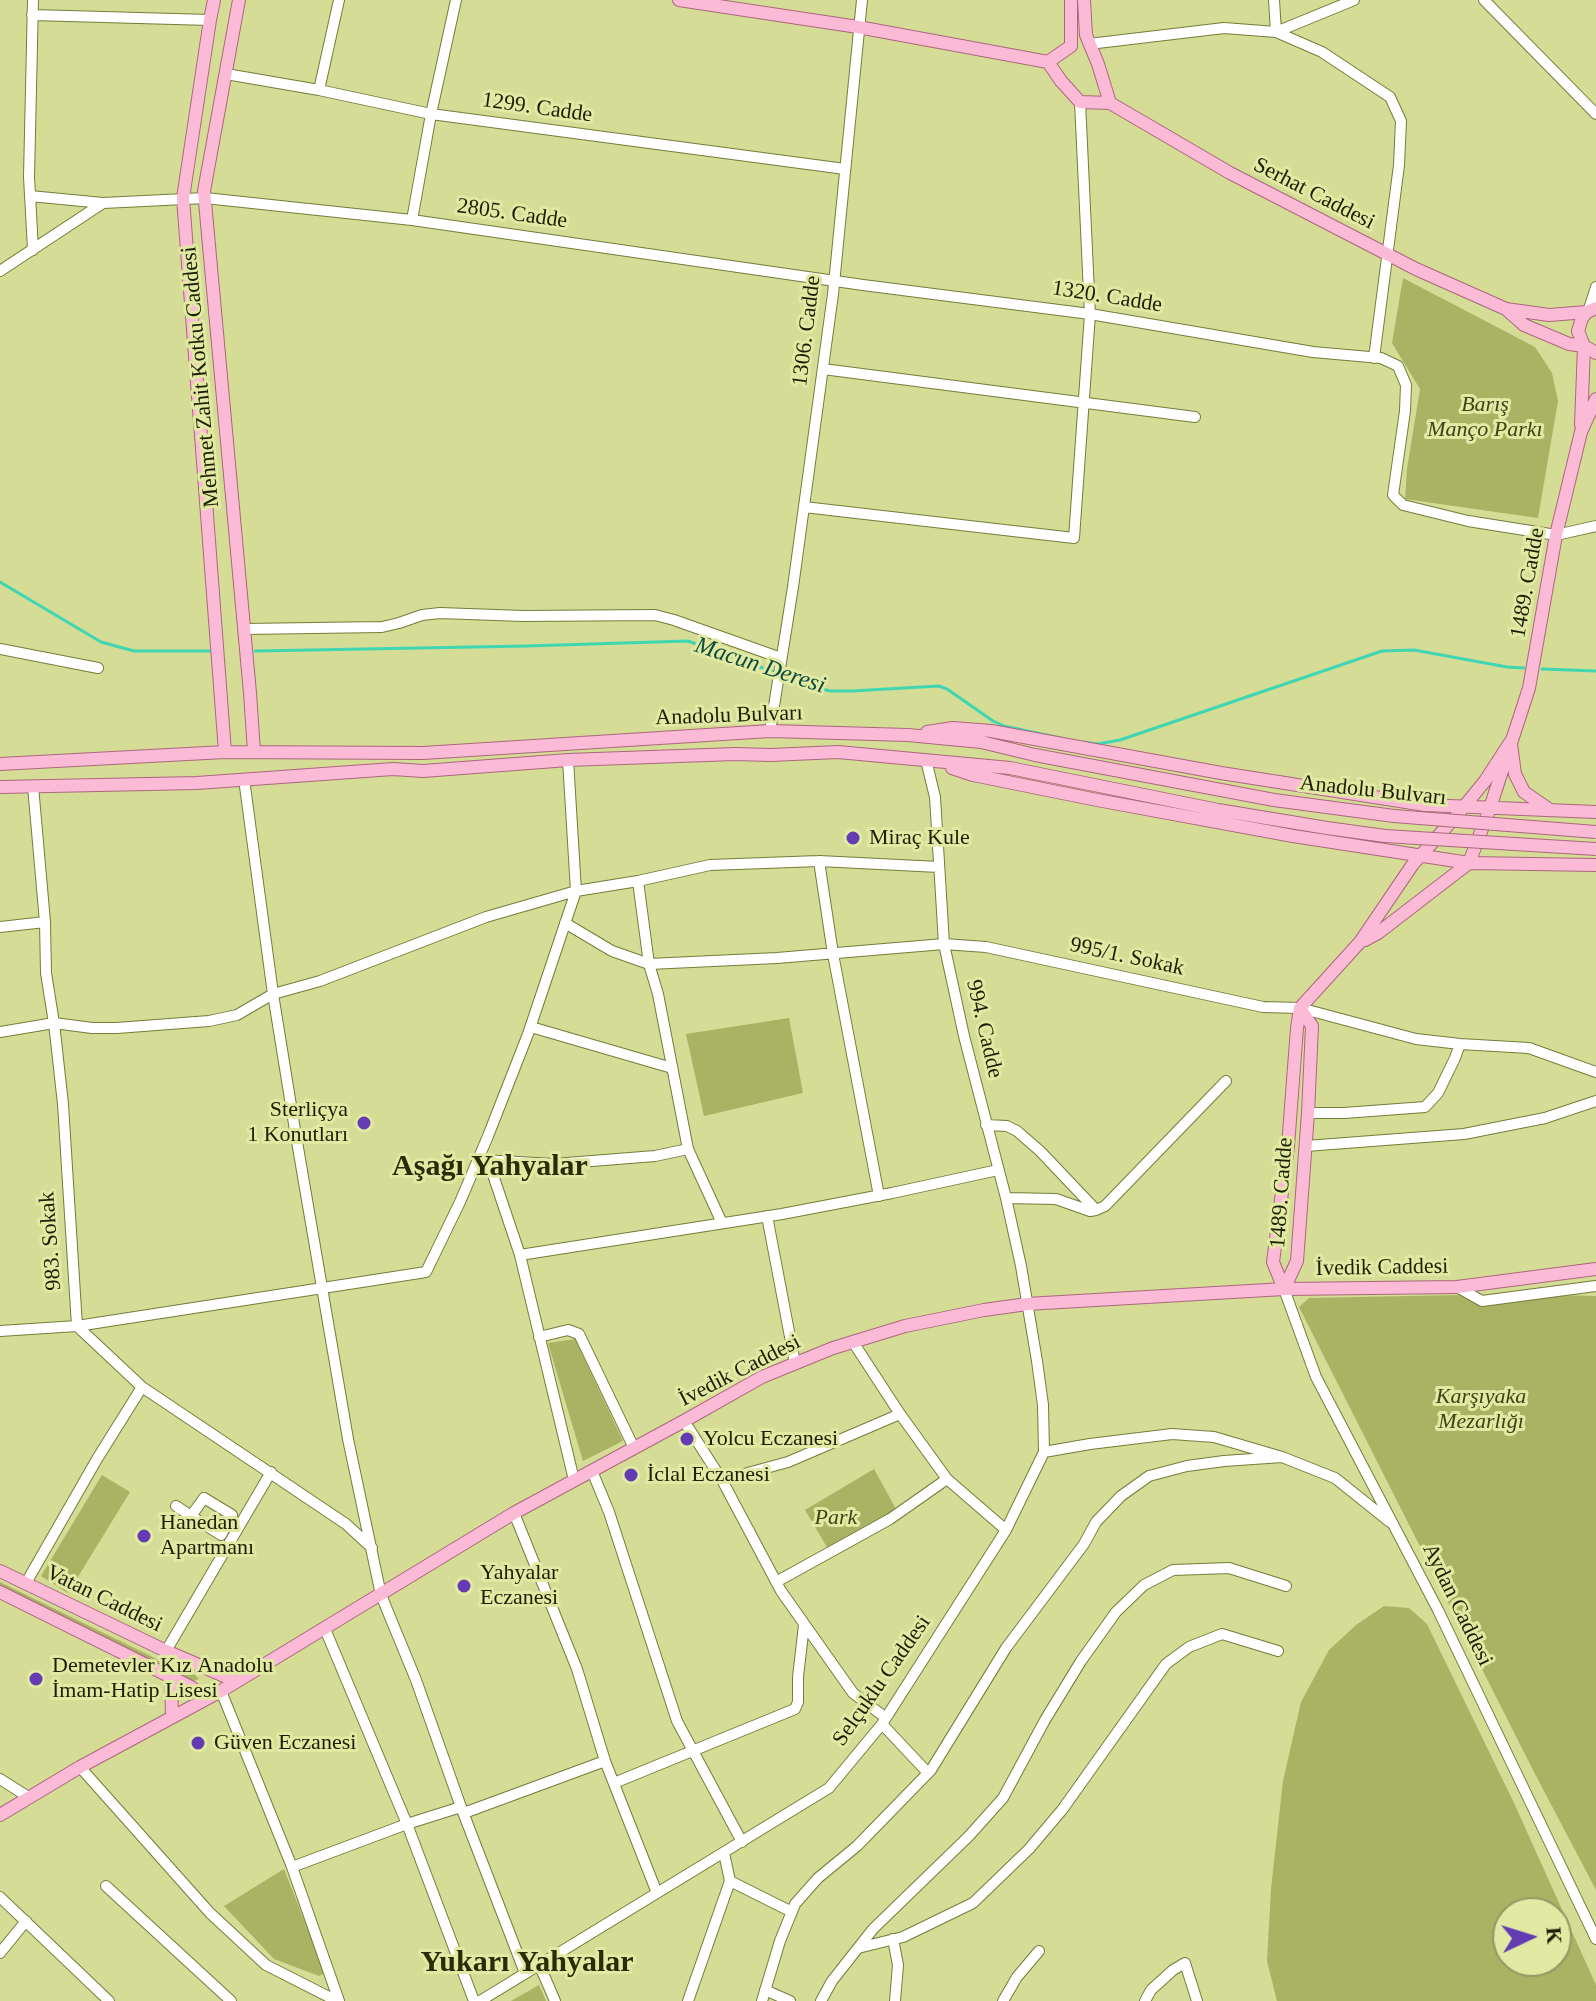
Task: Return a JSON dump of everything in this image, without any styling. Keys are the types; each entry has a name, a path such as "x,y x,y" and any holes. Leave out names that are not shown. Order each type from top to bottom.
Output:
{"main road":[{"name":"Mehmet Zahit Kotku Caddesi","path":"214,0 183,198 225,752"},
{"name":"Mehmet Zahit Kotku Caddesi","path":"239,0 204,191 254,752"},
{"path":"679,0 858,27 1048,62 1080,102"},
{"path":"1071,0 1071,46"},
{"path":"1084,0 1087,40 1110,103"},
{"path":"1048,62 1071,46"},
{"path":"1071,46 1098,64"},
{"name":"Serhat Caddesi","path":"1080,102 1110,103 1230,173 1388,255 1506,309"},
{"path":"1506,309 1549,315 1590,311"},
{"path":"1506,309 1524,325 1596,353"},
{"name":"1489. Cadde","path":"1581,432 1584,346 1578,331 1582,318 1590,311"},
{"name":"1489. Cadde","path":"1360,942 1378,933 1469,863 1529,688 1556,535 1581,432 1596,399"},
{"path":"908,735 953,728 991,731 1425,805 1596,812"},
{"name":"Anadolu Bulvarı","path":"0,764 225,752 423,753 770,731 908,735 981,742 1274,800 1394,816 1596,832"},
{"path":"1511,741 1515,774 1524,792 1551,811"},
{"name":"1489. Cadde","path":"1284,1289 1273,1262 1288,1146 1300,1008 1360,942 1413,864 1485,781 1511,741"},
{"name":"Anadolu Bulvarı","path":"0,787 197,783 568,760 838,752 1010,768 1218,810 1385,836 1596,849"},
{"path":"926,760 973,775 1293,836 1469,863 1596,865"},
{"name":"1489. Cadde","path":"1284,1289 1297,1261 1308,1113 1312,1026 1300,1008"},
{"path":"1288,1146 1306,1146"},
{"name":"İvedik Caddesi","path":"0,1815 80,1767 221,1691 514,1513 762,1377 853,1342 942,1318 1027,1304 1284,1289 1457,1287 1596,1269"},
{"name":"Vatan Caddesi","path":"0,1571 236,1681"},
{"name":"Vatan Caddesi","path":"0,1592 191,1687 206,1699"},
{"path":"171,1677 172,1716"}],"street":[{"path":"33,0 30,196 33,250"},
{"path":"319,90 339,0"},
{"path":"412,220 456,0"},
{"name":"1306. Cadde","path":"770,731 823,369 862,0"},
{"path":"1274,0 1276,32"},
{"path":"1276,32 1354,0"},
{"path":"1484,0 1596,114"},
{"path":"32,15 210,20"},
{"path":"1087,40 1224,28 1276,32 1322,52 1390,97 1401,121 1399,165 1374,358 1398,366 1406,385 1393,495 1403,505 1468,521 1556,535 1596,526"},
{"name":"1299. Cadde","path":"226,74 431,114 845,169"},
{"path":"804,507 1074,538 1090,314 1080,102"},
{"name":"2805. Cadde","path":"30,196 103,203 205,198 412,220 834,281"},
{"path":"0,271 103,203"},
{"name":"1320. Cadde","path":"834,281 1090,314 1313,352 1374,358"},
{"path":"1590,311 1596,287"},
{"path":"823,369 1195,417"},
{"path":"244,629 382,627 440,613 655,615 781,662"},
{"path":"0,649 98,668"},
{"path":"0,1331 77,1326 426,1272 483,1160 576,891 568,760"},
{"name":"994. Cadde","path":"926,760 935,797 944,944 1006,1198 1027,1304"},
{"path":"244,779 273,994 348,1439 381,1595 416,1680 525,1973"},
{"name":"983. Sokak","path":"33,786 45,922 46,973 63,1104 77,1326"},
{"path":"819,861 833,954 879,1196"},
{"path":"0,1032 54,1023 117,1028 209,1021 237,1015 273,994 320,981 486,917 576,891 710,865 819,861 939,867"},
{"path":"638,881 649,964 658,994 688,1149 722,1223"},
{"path":"0,927 45,922"},
{"path":"565,923 612,951 649,964"},
{"name":"995/1. Sokak","path":"649,964 833,954 944,944 986,947 1263,1007 1300,1008 1416,1039 1529,1048 1596,1072"},
{"path":"531,1027 672,1068"},
{"path":"1308,1113 1425,1107 1438,1093 1460,1044"},
{"path":"1006,1198 1056,1199 1083,1209 1096,1210 1105,1206 1226,1081"},
{"path":"1306,1146 1464,1134 1545,1118 1596,1101"},
{"path":"986,1125 1007,1126 1017,1131 1096,1210"},
{"path":"483,1160 554,1164 655,1156 688,1149"},
{"path":"483,1160 520,1255 574,1480"},
{"path":"520,1255 767,1216 998,1170"},
{"path":"767,1216 795,1363"},
{"path":"1457,1287 1482,1301 1596,1286"},
{"name":"Aydan Caddesi","path":"1284,1289 1316,1377 1396,1526 1596,1939"},
{"name":"Selçuklu Caddesi","path":"480,2001 829,1788 884,1721 1006,1530 1044,1452 1043,1405 1027,1304"},
{"path":"77,1326 142,1387 346,1524 372,1548"},
{"path":"539,1337 568,1330 581,1337 634,1448"},
{"path":"853,1342 947,1479 1006,1530"},
{"path":"26,1583 142,1387"},
{"path":"722,1480 788,1462 900,1414"},
{"path":"684,1421 722,1480 776,1582 804,1625 853,1693 884,1721 928,1773"},
{"path":"1044,1452 1172,1434 1214,1437 1282,1457 1335,1478 1396,1526"},
{"path":"790,2001 763,1996 795,1904 928,1773 1006,1648 1084,1544 1096,1522 1121,1496 1149,1476 1224,1461 1282,1457"},
{"path":"592,1471 609,1512 677,1721 742,1842"},
{"path":"166,1651 271,1472"},
{"path":"776,1582 890,1519 947,1479"},
{"path":"176,1506 191,1516"},
{"path":"514,1513 577,1669 605,1761 657,1893"},
{"path":"821,2001 832,1981 873,1929 969,1836 1003,1798 1081,1661 1116,1612 1144,1585 1173,1570 1229,1568 1286,1586"},
{"path":"614,1783 795,1709 804,1625"},
{"path":"325,1629 407,1824 474,2001"},
{"path":"858,1948 903,1937 973,1903 1029,1849 1070,1799 1166,1664 1189,1647 1222,1634 1278,1651"},
{"path":"221,1691 292,1867 338,2001"},
{"path":"292,1867 407,1824 463,1810 605,1761"},
{"path":"80,1767 210,1913 256,1956 266,1965 338,2001"},
{"path":"0,1779 30,1798"},
{"path":"688,2001 730,1881 724,1853"},
{"path":"730,1881 792,1912"},
{"path":"106,1886 231,2001"},
{"path":"0,1897 109,2001"},
{"path":"0,1953 26,1921"},
{"path":"893,1939 898,1965 895,2001"},
{"path":"1003,2001 1017,1977 1039,1951"},
{"path":"1145,2001 1151,1990 1185,1963 1197,2001"},
{"path":"539,1964 555,2001"}],"green space":[{"name":"Barış Manço Parkı","path":"1403,278 1535,347 1552,373 1558,401 1538,518 1405,499 1420,389 1392,343"},
{"path":"789,1018 803,1093 704,1116 686,1034"},
{"name":"Karşıyaka Mezarlığı","path":"1510,1294 1596,1296 1596,1890 1299,1307 1309,1298"},
{"path":"575,1339 623,1441 583,1461 548,1343"},
{"name":"Park","path":"874,1469 896,1509 828,1549 805,1510"},
{"path":"102,1475 130,1492 68,1593 41,1576"},
{"path":"0,1582 199,1679 193,1681 0,1586"},
{"path":"1384,1606 1409,1608 1427,1624 1556,1897 1492,1897 1492,1977 1572,1977 1572,1932 1596,1985 1596,2001 1277,2001 1267,1961 1283,1781 1301,1702 1329,1650 1356,1625"},
{"path":"284,1869 325,1973 319,1976 274,1959 224,1906"},
{"path":"539,1985 546,2001 511,2001"}],"waterway":[{"name":"Macun Deresi","path":"0,582 101,642 134,651 212,651"},
{"name":"Macun Deresi","path":"255,651 688,641 830,691 939,686 1004,726 1065,739"},
{"name":"Macun Deresi","path":"1084,742 1098,744 1120,740 1382,651 1414,650 1524,668"},
{"name":"Macun Deresi","path":"1542,669 1596,671"}],"place":[{"name":"Miraç Kule","path":"853,838"},
{"name":"Sterliçya 1 Konutları","path":"364,1123"},
{"name":"Yolcu Eczanesi","path":"687,1439"},
{"name":"İclal Eczanesi","path":"631,1475"},
{"name":"Hanedan Apartmanı","path":"144,1536"},
{"name":"Yahyalar Eczanesi","path":"464,1586"},
{"name":"Demetevler Kız Anadolu İmam-Hatip Lisesi","path":"36,1679"},
{"name":"Güven Eczanesi","path":"198,1743"}],"district":[{"name":"Aşağı Yahyalar","path":"490,1167"},
{"name":"Yukarı Yahyalar","path":"527,1963"}]}
